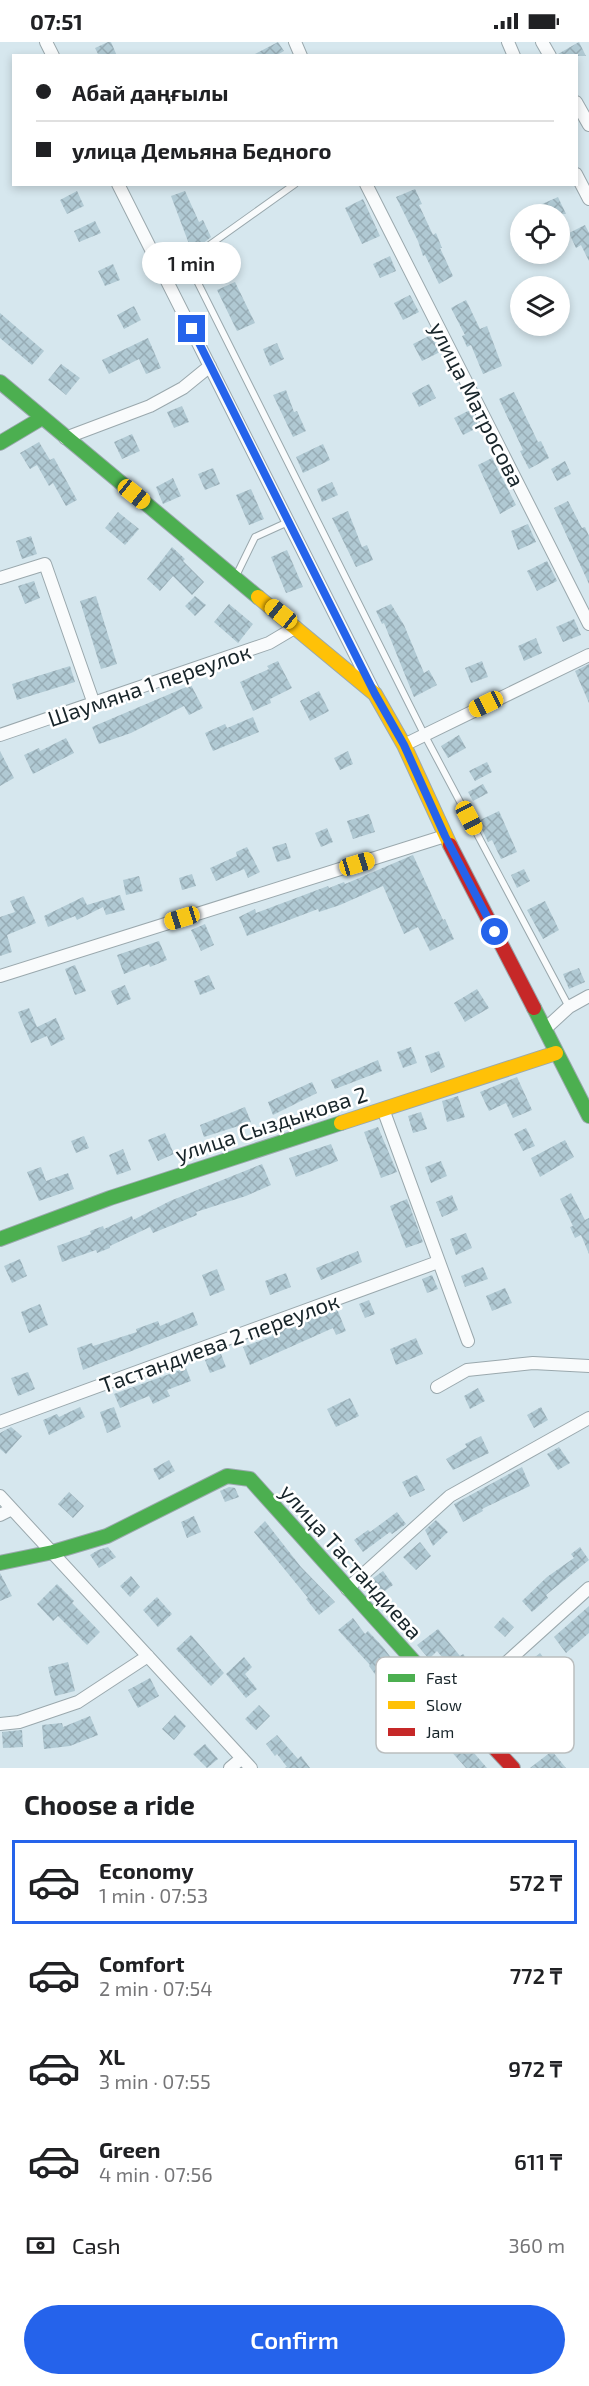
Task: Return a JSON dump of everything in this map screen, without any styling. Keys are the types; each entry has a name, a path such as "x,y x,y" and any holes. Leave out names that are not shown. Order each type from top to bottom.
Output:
{"street":[{"path":"578,106 589,125"},
{"path":"578,178 589,200"},
{"path":"119,186 375,694 404,745 445,836 589,1116"},
{"name":"улица Матросова","path":"367,186 589,624"},
{"path":"65,438 150,406 183,388 210,366"},
{"path":"0,382 375,694"},
{"path":"0,443 42,418"},
{"path":"0,578 45,564 94,704"},
{"name":"Шаумяна 1 переулок","path":"0,735 269,643 296,627"},
{"path":"404,745 589,655"},
{"path":"0,976 445,836"},
{"path":"545,1029 569,1008 589,996"},
{"name":"улица Сыздыкова 2","path":"0,1239 110,1198 556,1053"},
{"path":"383,1109 468,1341"},
{"name":"Тастандиева 2 переулок","path":"0,1422 438,1262"},
{"path":"437,1387 467,1370 533,1363 589,1366"},
{"path":"347,1589 450,1496 589,1418"},
{"name":"улица Тастандиева","path":"53,1552 107,1536 227,1476 250,1479 410,1657"},
{"path":"0,1496 251,1768"},
{"path":"0,1515 12,1509"},
{"path":"0,1563 53,1552"},
{"path":"512,1657 589,1588"},
{"path":"0,1724 19,1722 78,1702 148,1656"},
{"name":"улица Тастандиева","path":"499,1753 513,1768"},
{"path":"230,1768 242,1758"}],"lane":[{"path":"164,274 187,261 292,186"},
{"path":"187,261 424,734 569,1008"},
{"path":"236,577 255,537 288,522"}],"building":[{"path":"111,42 116,54 98,54 95,48"},
{"path":"278,42 284,51 279,54 255,54"},
{"path":"579,42 586,56 578,56 578,54 558,54"},
{"path":"415,189 422,204 419,205 433,235 436,233 453,276 439,284 425,255 423,256 396,197"},
{"path":"77,191 84,206 67,214 60,200"},
{"path":"185,191 199,222 203,220 211,237 197,248 194,242 189,244 171,196"},
{"path":"558,197 561,204 542,204"},
{"path":"363,199 380,236 362,244 345,208"},
{"path":"95,221 101,233 79,242 74,231"},
{"path":"585,225 589,233 589,261 581,245 576,248 570,232"},
{"path":"215,247 223,264 208,271 201,257"},
{"path":"390,256 396,271 380,278 373,264"},
{"path":"113,264 120,280 105,286 98,271"},
{"path":"235,282 255,323 237,331 217,290"},
{"path":"410,295 419,312 403,320 394,303"},
{"path":"466,300 480,329 487,326 502,366 483,374 471,345 467,347 462,336 465,335 451,308"},
{"path":"134,306 141,320 124,329 117,315"},
{"path":"0,313 44,351 32,365 0,338"},
{"path":"431,335 440,352 422,361 413,344"},
{"path":"148,338 161,368 146,374 139,359 109,374 102,360"},
{"path":"277,343 284,359 270,366 263,349"},
{"path":"61,364 80,378 66,395 48,380"},
{"path":"429,384 436,398 419,407 412,393"},
{"path":"286,390 294,412 297,411 306,431 293,437 273,395"},
{"path":"514,392 538,442 541,441 549,458 529,469 520,451 523,450 499,399"},
{"path":"182,406 189,422 174,428 167,412"},
{"path":"470,410 479,427 463,435 454,418"},
{"path":"132,434 140,451 122,459 114,442"},
{"path":"39,442 50,460 54,458 77,500 66,506 53,483 49,486 37,465 30,469 20,453"},
{"path":"323,444 330,460 303,473 296,457"},
{"path":"492,458 516,505 500,514 478,465"},
{"path":"565,461 571,474 557,481 551,469"},
{"path":"213,468 220,484 205,490 198,474"},
{"path":"173,478 181,496 163,504 156,487"},
{"path":"332,482 338,495 322,502 317,489"},
{"path":"251,489 264,519 249,525 236,495"},
{"path":"568,501 582,528 585,527 589,536 589,584 554,508"},
{"path":"348,511 362,547 367,545 373,560 356,567 332,518"},
{"path":"118,512 139,529 125,545 105,528"},
{"path":"528,524 536,542 518,550 511,531"},
{"path":"31,536 37,554 22,559 16,541"},
{"path":"172,547 204,582 192,595 173,576 160,591 147,579"},
{"path":"287,550 303,587 286,593 271,557"},
{"path":"547,561 557,581 537,591 527,571"},
{"path":"34,581 40,598 25,604 18,586"},
{"path":"96,596 117,664 101,669 80,601"},
{"path":"195,596 206,605 195,616 185,606"},
{"path":"229,604 253,624 238,643 214,622"},
{"path":"391,604 404,625 424,673 429,670 437,685 414,697 384,623 382,624 376,611"},
{"path":"574,619 581,635 563,642 556,627"},
{"path":"536,638 542,653 524,661 518,646"},
{"path":"278,661 292,688 270,699 271,703 253,711 240,682 269,669 267,666"},
{"path":"482,661 488,677 471,683 465,668"},
{"path":"589,664 589,703 575,671"},
{"path":"70,666 75,682 17,700 12,684"},
{"path":"191,685 203,708 189,715 184,706 131,733 99,744 92,727"},
{"path":"319,691 329,711 310,721 300,701"},
{"path":"253,717 259,732 213,751 205,733 225,724 227,728"},
{"path":"459,735 466,748 448,758 441,746"},
{"path":"66,738 74,753 33,774 24,755 39,748 40,751"},
{"path":"0,751 14,778 0,786"},
{"path":"348,751 353,764 340,770 334,758"},
{"path":"487,762 492,772 475,781 469,771"},
{"path":"483,784 488,793 473,801 468,792"},
{"path":"499,811 517,852 501,859 492,840 488,842 478,821"},
{"path":"369,814 375,832 353,839 347,821"},
{"path":"327,828 333,842 321,847 315,833"},
{"path":"286,843 291,858 277,862 272,847"},
{"path":"247,847 260,872 248,878 244,869 216,881 210,868 237,856 236,852"},
{"path":"413,855 454,939 430,951 418,927 404,934 383,886 340,905 319,912 318,909 247,936 239,917 255,909 256,913 328,886 329,888 344,882 345,884"},
{"path":"524,869 530,881 517,888 511,875"},
{"path":"192,874 196,886 182,890 179,878"},
{"path":"139,876 143,891 126,895 123,880"},
{"path":"120,895 125,910 106,915 103,907 77,920 75,916 48,927 44,916 83,897 87,905"},
{"path":"24,896 36,923 7,935 12,952 0,956 0,917 15,912 10,901"},
{"path":"545,901 559,930 543,939 527,910"},
{"path":"205,924 214,945 201,951 191,930"},
{"path":"159,941 167,960 124,974 117,955"},
{"path":"75,965 86,991 75,995 65,969"},
{"path":"579,968 585,982 569,989 563,974"},
{"path":"209,975 215,989 200,995 194,981"},
{"path":"125,985 131,999 117,1005 111,991"},
{"path":"477,989 489,1008 465,1022 454,1003"},
{"path":"29,1008 37,1027 56,1018 65,1039 51,1046 47,1036 31,1043 18,1012"},
{"path":"411,1047 417,1063 403,1068 397,1052"},
{"path":"439,1051 445,1067 431,1073 425,1056"},
{"path":"378,1060 382,1071 335,1089 331,1080"},
{"path":"517,1077 532,1110 513,1118 506,1103 489,1111 480,1092"},
{"path":"312,1082 317,1093 273,1115 268,1102"},
{"path":"458,1096 465,1117 447,1122 442,1101"},
{"path":"245,1107 251,1122 204,1137 200,1125"},
{"path":"421,1112 427,1129 413,1133 408,1116"},
{"path":"378,1127 397,1172 381,1178 364,1132"},
{"path":"526,1128 535,1146 523,1151 514,1134"},
{"path":"165,1133 174,1154 158,1161 148,1140"},
{"path":"84,1136 89,1148 76,1153 71,1141"},
{"path":"565,1140 574,1157 540,1177 531,1158"},
{"path":"331,1144 338,1161 296,1177 289,1158"},
{"path":"123,1149 131,1170 117,1175 109,1155"},
{"path":"441,1161 447,1176 431,1183 425,1167"},
{"path":"262,1164 271,1185 246,1196 196,1212 197,1215 153,1233 150,1227 110,1248 97,1253 96,1250 62,1262 57,1246 132,1216 133,1220 170,1201"},
{"path":"41,1167 46,1181 68,1173 74,1189 39,1201 27,1172"},
{"path":"571,1193 585,1220 589,1218 589,1254 581,1235 575,1238 570,1227 573,1226 560,1199"},
{"path":"452,1195 458,1210 442,1217 436,1202"},
{"path":"407,1199 423,1242 406,1248 390,1206"},
{"path":"466,1233 472,1248 456,1255 450,1239"},
{"path":"358,1251 362,1262 321,1280 316,1268"},
{"path":"20,1259 27,1276 12,1283 4,1266"},
{"path":"483,1267 488,1279 465,1287 461,1276"},
{"path":"217,1269 225,1290 210,1296 202,1275"},
{"path":"286,1273 291,1287 270,1295 265,1281"},
{"path":"432,1275 438,1289 427,1293 422,1279"},
{"path":"505,1288 512,1303 492,1311 486,1296"},
{"path":"369,1300 375,1314 365,1318 359,1304"},
{"path":"40,1304 48,1325 29,1333 21,1312"},
{"path":"337,1309 346,1331 336,1335 333,1328 250,1365 243,1347"},
{"path":"193,1312 198,1325 83,1370 77,1348 92,1343 93,1346 137,1332 136,1329 158,1321 160,1326"},
{"path":"416,1338 423,1354 396,1365 390,1349"},
{"path":"221,1354 226,1367 210,1373 205,1360"},
{"path":"186,1368 191,1381 167,1390 170,1396 153,1404 149,1396 120,1408 114,1394"},
{"path":"28,1372 35,1389 18,1396 11,1378"},
{"path":"478,1388 485,1401 470,1409 464,1396"},
{"path":"350,1398 359,1416 336,1427 327,1409"},
{"path":"80,1407 85,1417 49,1435 43,1420 57,1414 59,1417"},
{"path":"114,1407 121,1427 107,1433 100,1412"},
{"path":"541,1407 548,1420 534,1428 527,1415"},
{"path":"11,1427 22,1436 6,1454 0,1449 0,1433"},
{"path":"481,1436 489,1453 453,1470 446,1459 467,1447 465,1444"},
{"path":"559,1447 570,1463 558,1470 547,1454"},
{"path":"169,1460 175,1471 159,1480 153,1469"},
{"path":"522,1467 530,1486 482,1509 483,1511 463,1522 454,1504"},
{"path":"417,1475 425,1490 410,1497 402,1482"},
{"path":"229,1487 235,1488 239,1497 225,1502 220,1491"},
{"path":"69,1492 84,1506 73,1518 58,1504"},
{"path":"397,1512 406,1524 392,1534 390,1532 363,1552 354,1540 368,1530 370,1532"},
{"path":"194,1516 201,1532 187,1538 181,1522"},
{"path":"436,1520 448,1532 433,1546 425,1530"},
{"path":"265,1521 301,1567 335,1602 319,1615 306,1599 308,1598 254,1532"},
{"path":"420,1542 431,1556 416,1570 403,1557"},
{"path":"108,1547 116,1557 99,1568 90,1555"},
{"path":"580,1547 589,1560 546,1595 548,1598 532,1612 522,1601 547,1577 574,1558 571,1554"},
{"path":"383,1571 393,1585 375,1598 365,1584"},
{"path":"0,1573 12,1596 0,1601"},
{"path":"131,1576 140,1587 130,1597 120,1586"},
{"path":"57,1584 100,1632 87,1645 58,1616 53,1621 37,1604"},
{"path":"157,1597 172,1614 158,1627 143,1610"},
{"path":"589,1606 589,1633 566,1653 554,1637"},
{"path":"503,1617 514,1627 505,1637 494,1627"},
{"path":"353,1618 365,1634 368,1631 383,1647 390,1657 376,1657 376,1676 370,1665 338,1630"},
{"path":"438,1629 460,1656 463,1654 466,1657 442,1657 437,1651 431,1657 427,1657 417,1645"},
{"path":"191,1635 224,1673 211,1686 176,1649"},
{"path":"244,1657 252,1667 245,1674 257,1689 246,1698 226,1674"},
{"path":"68,1662 75,1691 55,1696 48,1667"},
{"path":"150,1678 159,1696 138,1708 128,1690"},
{"path":"259,1705 270,1716 256,1730 245,1719"},
{"path":"175,1715 186,1726 174,1740 162,1729"},
{"path":"90,1716 98,1735 70,1746 44,1749 42,1725 62,1723 63,1727"},
{"path":"22,1730 23,1747 3,1748 2,1732"},
{"path":"277,1735 298,1759 301,1756 310,1768 285,1768 287,1767 277,1754 275,1756 266,1744"},
{"path":"205,1744 218,1759 207,1768 193,1754"},
{"path":"453,1753 474,1753 487,1768 466,1768"},
{"path":"549,1753 554,1753 566,1768 530,1768"}],"traffic: fast":[{"path":"0,382 258,597"},
{"path":"0,443 42,418"},
{"path":"534,1008 589,1116"},
{"path":"0,1239 110,1198 341,1123"},
{"path":"0,1563 53,1552 107,1536 227,1476 250,1479 410,1657"}],"traffic: slow":[{"path":"258,597 375,694 404,745 450,845"},
{"path":"341,1123 556,1053"}],"traffic: jam":[{"path":"450,845 534,1008"},
{"path":"499,1753 513,1768"}],"route":[{"path":"192,329 375,694 404,745 445,836 495,932"}]}
